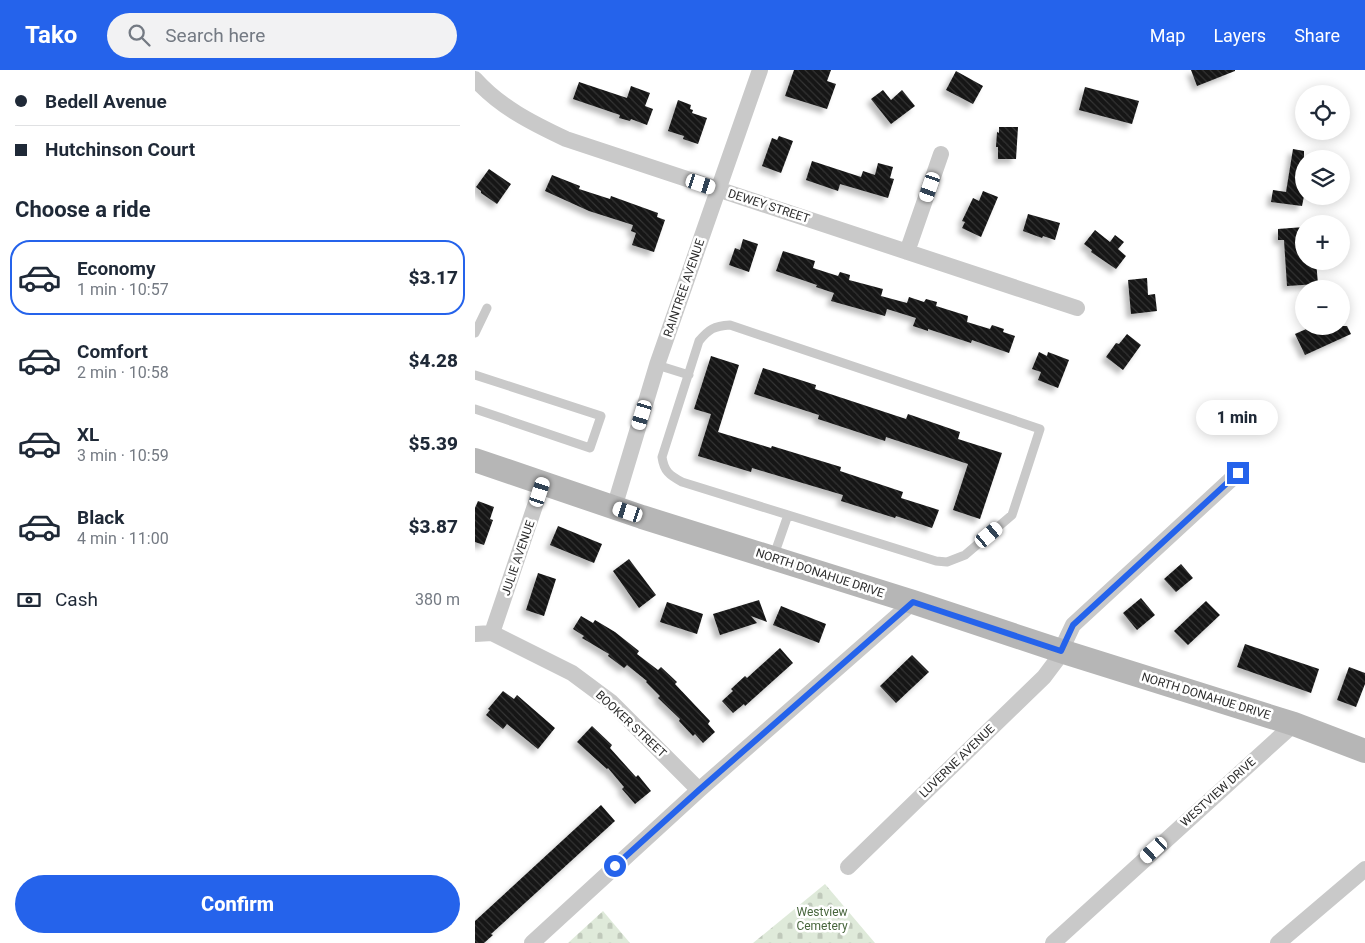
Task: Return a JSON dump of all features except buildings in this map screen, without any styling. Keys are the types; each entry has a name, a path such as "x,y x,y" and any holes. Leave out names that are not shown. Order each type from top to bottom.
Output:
{"street":[{"name":"RAINTREE AVENUE","path":"614,508 657,365 760,70"},
{"name":"DEWEY STREET","path":"475,79 493,97 521,117 566,139 1077,308"},
{"path":"907,252 941,154"},
{"name":"NORTH DONAHUE DRIVE","path":"475,460 614,508 1294,724 1365,751"},
{"name":"LUVERNE AVENUE","path":"848,867 1044,677 1056,661 1073,625 1238,473"},
{"name":"JULIE AVENUE","path":"492,633 543,482"},
{"path":"532,943 699,790 913,602"},
{"name":"BOOKER STREET","path":"475,634 492,633 572,673 611,702 699,790"},
{"name":"WESTVIEW DRIVE","path":"1053,943 1294,724"},
{"path":"1278,943 1365,869"}],"lane":[{"path":"475,333 487,308"},
{"path":"719,326 730,326 1040,429 1012,515 965,555 947,562 936,561 682,482 670,476 663,468 662,457 689,374 699,341 707,331 719,326"},
{"path":"657,365 689,374"},
{"path":"475,375 601,416 590,448 475,409"},
{"path":"773,558 788,515"}],"green space":[{"name":"Westview Cemetery","path":"825,884 875,943 753,943"},
{"path":"603,911 630,943 568,943"}],"route":[{"path":"615,866 913,602 1061,651 1073,625 1238,473"}]}
